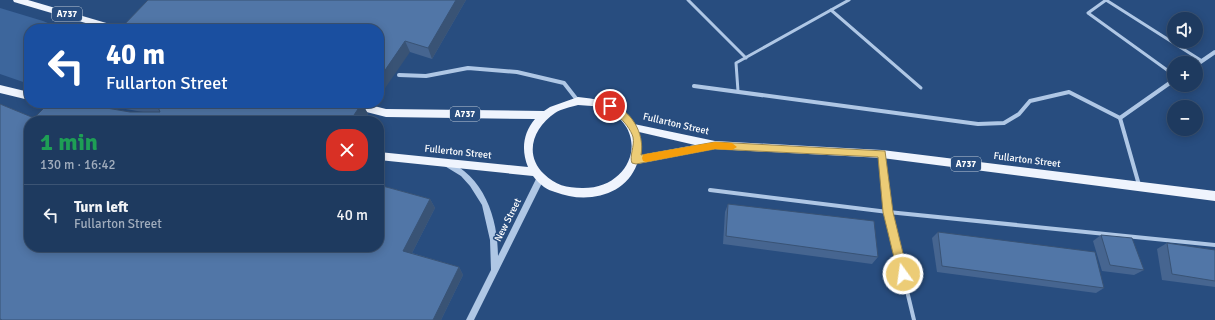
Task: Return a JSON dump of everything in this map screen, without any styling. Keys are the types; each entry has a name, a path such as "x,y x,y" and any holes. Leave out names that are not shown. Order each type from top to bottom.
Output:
{"main road":[{"name":"A737","path":"17,0 100,24"},
{"path":"0,89 24,95"},
{"name":"A737","path":"578,101 594,102 610,106 623,115 632,126 637,137 638,148 636,160 627,175 613,186 594,193 574,194 555,189 537,176 528,158 527,142 533,127 544,114 554,108 578,101"},
{"name":"A737","path":"366,108 386,113 544,114"},
{"name":"Fullarton Street","path":"632,126 715,146 882,154 1215,196"},
{"name":"Fullarton Street","path":"636,160 715,146"},
{"name":"Fullerton Street","path":"384,156 443,162 537,176"}],"street":[{"path":"1203,60 1215,52"},
{"path":"399,75 426,76 468,68 517,72 564,83 578,101"},
{"path":"1120,118 1167,85"},
{"path":"694,86 978,124 1004,123 1019,114 1030,101 1069,92 1120,118 1139,186"},
{"path":"882,154 888,212 914,320"},
{"name":"New Street","path":"443,162 464,174 473,184 485,204 494,240 494,270"},
{"name":"New Street","path":"470,320 537,176"},
{"path":"710,190 888,212 1215,245"}],"lane":[{"path":"688,0 746,58"},
{"path":"738,91 736,63 849,0"},
{"path":"1167,70 1088,13 1106,0 1194,56"},
{"path":"831,10 921,88"}],"shaded area":[{"path":"0,8 50,24 24,24 24,82 0,74"}],"building":[{"path":"148,0 456,0 428,48 405,41 384,72 384,24 125,24"},
{"path":"0,104 29,116 24,116 24,252 384,252 384,186 430,199 403,251 459,267 433,320 2,320 0,319"},
{"path":"44,108 106,108 130,112 160,112 158,108 359,108 353,116 36,116"},
{"path":"728,204 874,221 878,257 726,236"},
{"path":"938,232 1095,252 1104,288 942,266"},
{"path":"1101,235 1132,238 1144,270 1110,265"},
{"path":"1167,243 1215,250 1215,281 1172,274"}],"slow traffic":[{"path":"646,158 715,146 732,147"}],"route":[{"path":"610,106 623,115 632,126 637,137 638,148 636,160 715,146 882,154 888,212 903,274"}]}
